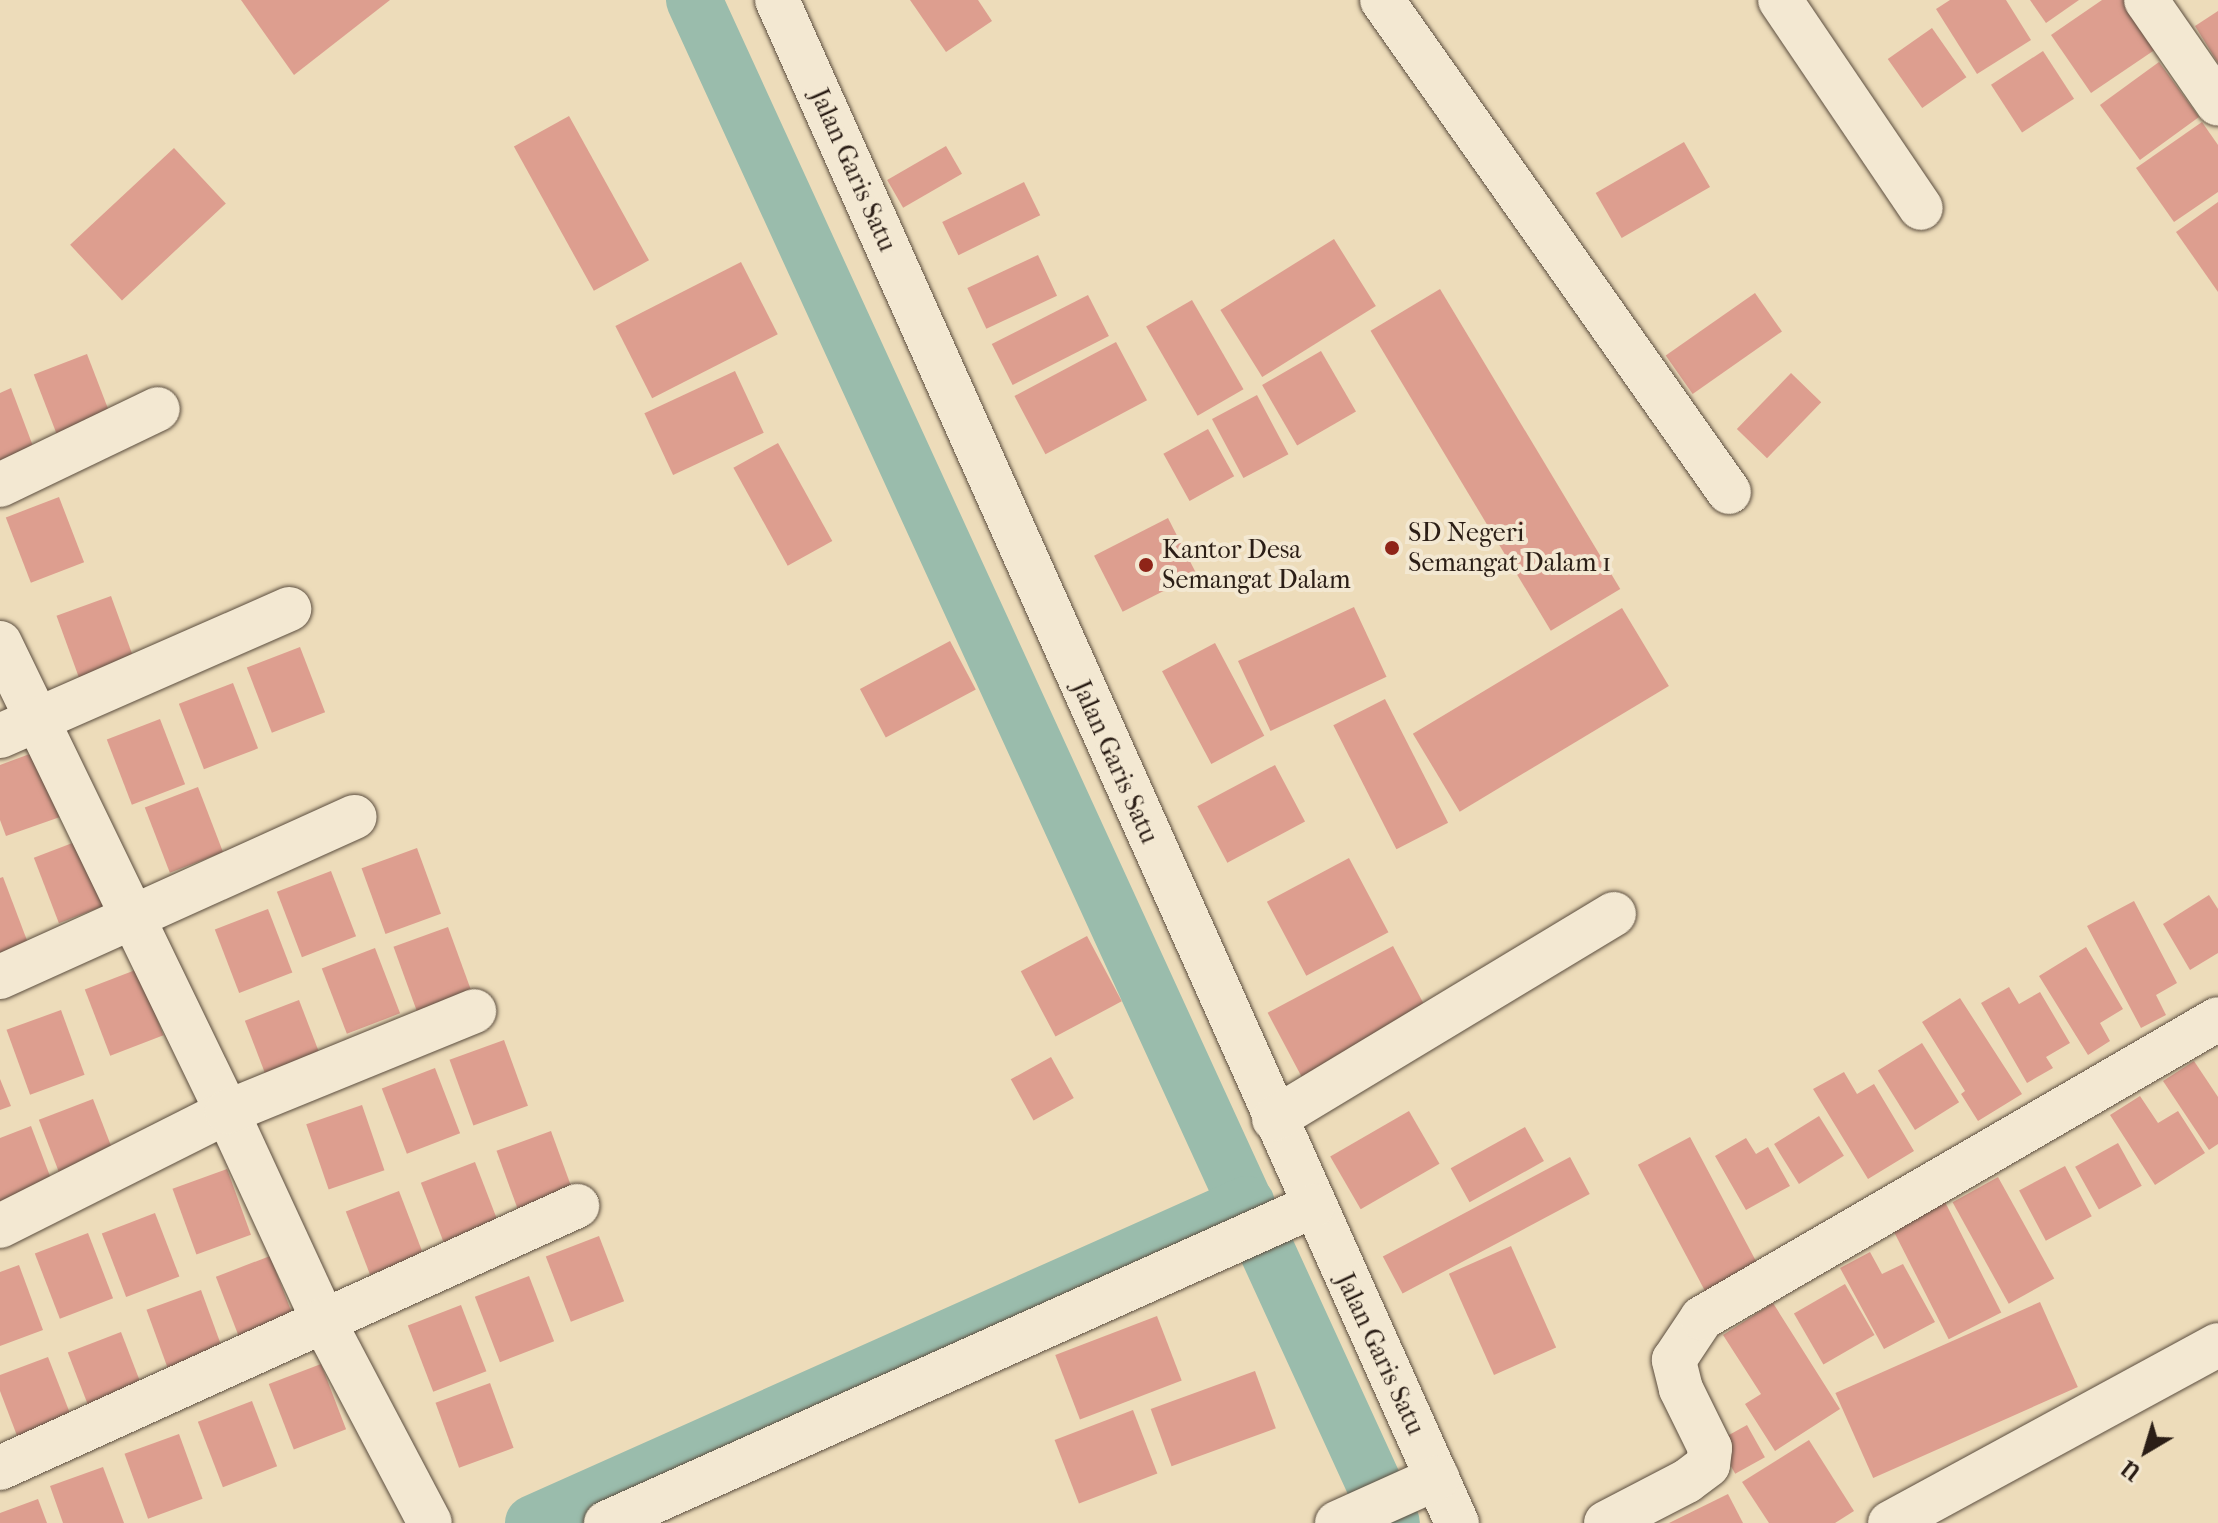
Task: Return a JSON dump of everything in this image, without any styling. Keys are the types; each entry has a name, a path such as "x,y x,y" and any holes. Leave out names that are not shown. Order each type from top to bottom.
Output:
{"street":[{"name":"Jalan Garis Satu","path":"777,0 1274,1119 1299,1212 1420,1485 1457,1523"},
{"path":"1382,0 1729,492"},
{"path":"1780,0 1921,208"},
{"path":"2146,0 2218,104"},
{"path":"0,485 158,409"},
{"path":"18,728 289,609"},
{"path":"0,643 18,728 132,918 227,1112 416,1519"},
{"path":"0,977 355,817"},
{"path":"1274,1119 1614,914"},
{"path":"0,1226 227,1112 474,1011"},
{"path":"1606,1523 1687,1481 1708,1465 1710,1448 1681,1389 1674,1360 1702,1318 2218,1019"},
{"path":"0,1468 577,1206"},
{"path":"606,1523 1299,1212"},
{"path":"1890,1523 2218,1345"},
{"path":"1337,1523 1420,1485"}],"building":[{"path":"241,0 390,0 294,75"},
{"path":"910,0 978,0 992,21 946,52"},
{"path":"1950,0 2006,0 2031,40 1977,74 1936,9"},
{"path":"2030,0 2079,0 2046,23"},
{"path":"2102,0 2125,0 2159,47 2091,93 2051,35"},
{"path":"2218,11 2218,63 2195,26"},
{"path":"1932,28 1966,77 1922,108 1888,59"},
{"path":"2043,51 2074,99 2022,133 1991,85"},
{"path":"2159,62 2199,117 2140,160 2100,105"},
{"path":"569,116 649,260 594,291 514,147"},
{"path":"2202,122 2218,145 2218,192 2174,222 2136,168"},
{"path":"1684,142 1710,187 1622,238 1596,193"},
{"path":"946,146 962,174 903,208 887,180"},
{"path":"174,148 226,204 122,300 70,245"},
{"path":"1024,182 1040,215 958,255 942,222"},
{"path":"2218,202 2218,292 2176,232"},
{"path":"1334,239 1376,306 1262,377 1220,310"},
{"path":"1038,255 1057,296 986,329 967,288"},
{"path":"741,262 778,334 652,398 615,326"},
{"path":"1440,289 1620,589 1551,631 1371,331"},
{"path":"1755,293 1782,332 1693,394 1666,356"},
{"path":"1088,295 1109,336 1013,385 992,344"},
{"path":"1192,300 1244,389 1198,416 1146,326"},
{"path":"1116,342 1147,400 1045,454 1014,396"},
{"path":"1321,351 1356,412 1297,446 1262,385"},
{"path":"87,354 112,419 59,440 34,374"},
{"path":"735,371 764,433 673,475 644,413"},
{"path":"1791,373 1821,402 1767,458 1737,429"},
{"path":"11,388 36,454 0,467 0,393"},
{"path":"1257,395 1288,454 1243,478 1212,419"},
{"path":"1208,429 1234,476 1190,501 1163,454"},
{"path":"778,443 832,541 788,566 733,468"},
{"path":"59,497 84,562 31,583 6,517"},
{"name":"Kantor Desa Semangat Dalam","path":"1168,518 1197,574 1123,612 1094,556"},
{"path":"111,596 135,661 80,681 56,616"},
{"path":"1354,607 1387,677 1271,731 1238,661"},
{"path":"1622,608 1669,686 1460,812 1413,734"},
{"path":"950,641 976,690 886,737 860,689"},
{"path":"1215,643 1264,736 1211,764 1162,671"},
{"path":"300,647 325,712 272,733 247,667"},
{"path":"233,683 258,748 204,769 179,704"},
{"path":"1385,699 1448,823 1396,849 1333,725"},
{"path":"160,719 185,784 132,805 107,739"},
{"path":"35,752 60,817 6,836 0,820 0,765"},
{"path":"1275,765 1305,822 1227,863 1197,806"},
{"path":"198,787 223,852 170,873 145,807"},
{"path":"88,837 113,902 59,923 34,858"},
{"path":"417,848 441,914 385,934 362,868"},
{"path":"1349,858 1388,932 1306,976 1267,902"},
{"path":"331,871 356,936 302,957 277,892"},
{"path":"3,877 28,943 0,953 0,878"},
{"path":"2209,895 2218,909 2218,953 2190,970 2163,924"},
{"path":"2134,901 2177,983 2156,995 2166,1015 2141,1028 2087,926"},
{"path":"268,909 292,972 239,993 215,929"},
{"path":"448,927 472,992 417,1012 393,947"},
{"path":"1087,936 1122,1001 1056,1037 1021,971"},
{"path":"1393,946 1428,1012 1303,1079 1268,1013"},
{"path":"2086,947 2123,1009 2100,1023 2110,1041 2088,1055 2039,976"},
{"path":"375,948 400,1013 347,1034 322,968"},
{"path":"138,969 163,1035 110,1056 85,989"},
{"path":"2009,987 2019,1004 2040,992 2070,1043 2046,1057 2053,1068 2027,1083 1981,1003"},
{"path":"1960,998 2022,1094 1978,1121 1961,1094 1965,1091 1922,1022"},
{"path":"299,1000 323,1063 269,1084 245,1021"},
{"path":"61,1010 85,1075 30,1095 6,1030"},
{"path":"504,1040 528,1106 473,1126 449,1060"},
{"path":"1922,1043 1959,1102 1915,1130 1878,1071"},
{"path":"1051,1057 1074,1098 1034,1120 1011,1079"},
{"path":"2194,1061 2218,1097 2218,1144 2209,1150 2163,1081"},
{"path":"435,1068 460,1133 407,1154 382,1088"},
{"path":"1844,1072 1857,1094 1874,1084 1914,1151 1868,1179 1813,1089"},
{"path":"0,1079 11,1106 0,1110"},
{"path":"2140,1096 2158,1123 2178,1111 2205,1153 2155,1185 2110,1115"},
{"path":"93,1099 118,1164 64,1185 39,1120"},
{"path":"362,1105 384,1170 329,1189 306,1124"},
{"path":"1409,1111 1440,1164 1361,1209 1330,1156"},
{"path":"1819,1116 1844,1156 1799,1184 1774,1144"},
{"path":"31,1126 56,1192 0,1208 0,1138"},
{"path":"1525,1127 1544,1161 1470,1202 1451,1168"},
{"path":"551,1131 575,1197 520,1217 496,1151"},
{"path":"1690,1137 1761,1271 1709,1299 1638,1165"},
{"path":"1746,1138 1756,1154 1768,1147 1790,1186 1746,1210 1715,1156"},
{"path":"2118,1143 2142,1186 2099,1210 2075,1167"},
{"path":"1570,1157 1590,1194 1403,1294 1383,1257"},
{"path":"475,1162 500,1227 446,1248 421,1183"},
{"path":"2065,1166 2092,1216 2046,1241 2019,1190"},
{"path":"227,1169 251,1235 196,1255 172,1189"},
{"path":"1998,1177 2054,1278 2009,1304 1953,1202"},
{"path":"399,1191 423,1254 370,1275 346,1211"},
{"path":"1945,1202 2001,1312 1949,1339 1892,1229"},
{"path":"155,1213 179,1276 126,1297 102,1233"},
{"path":"88,1233 113,1298 60,1319 35,1253"},
{"path":"599,1236 624,1301 571,1322 546,1256"},
{"path":"1511,1246 1556,1347 1494,1375 1449,1274"},
{"path":"1870,1252 1882,1274 1903,1264 1935,1322 1884,1349 1840,1268"},
{"path":"270,1256 295,1322 241,1343 216,1277"},
{"path":"19,1265 43,1330 0,1346 0,1272"},
{"path":"529,1276 554,1341 500,1362 475,1297"},
{"path":"1845,1284 1874,1335 1823,1365 1794,1314"},
{"path":"201,1290 225,1355 170,1375 146,1310"},
{"path":"2040,1302 2078,1387 1873,1478 1835,1393"},
{"path":"1773,1303 1840,1409 1775,1451 1745,1404 1761,1394 1723,1335"},
{"path":"461,1305 486,1371 433,1392 408,1325"},
{"path":"1157,1316 1182,1380 1080,1419 1055,1355"},
{"path":"121,1332 146,1397 93,1418 68,1352"},
{"path":"48,1357 73,1421 19,1441 0,1391 0,1375"},
{"path":"321,1364 346,1429 294,1449 269,1384"},
{"path":"1255,1371 1276,1428 1172,1466 1151,1409"},
{"path":"490,1383 514,1448 459,1468 435,1403"},
{"path":"252,1401 277,1466 223,1487 198,1422"},
{"path":"1133,1410 1157,1473 1079,1504 1055,1440"},
{"path":"1747,1425 1765,1457 1735,1474 1717,1441"},
{"path":"179,1434 203,1499 148,1519 124,1454"},
{"path":"1809,1440 1854,1511 1835,1523 1769,1523 1742,1482"},
{"path":"103,1467 124,1523 63,1523 50,1486"},
{"path":"1728,1494 1743,1523 1669,1523"},
{"path":"38,1499 47,1523 0,1523 0,1513"}],"waterway":[{"path":"694,0 1392,1523"},
{"path":"533,1523 1247,1204"}],"place":[{"name":"SD Negeri Semangat Dalam 1","path":"1392,548"},
{"name":"Kantor Desa Semangat Dalam","path":"1146,565"}]}
